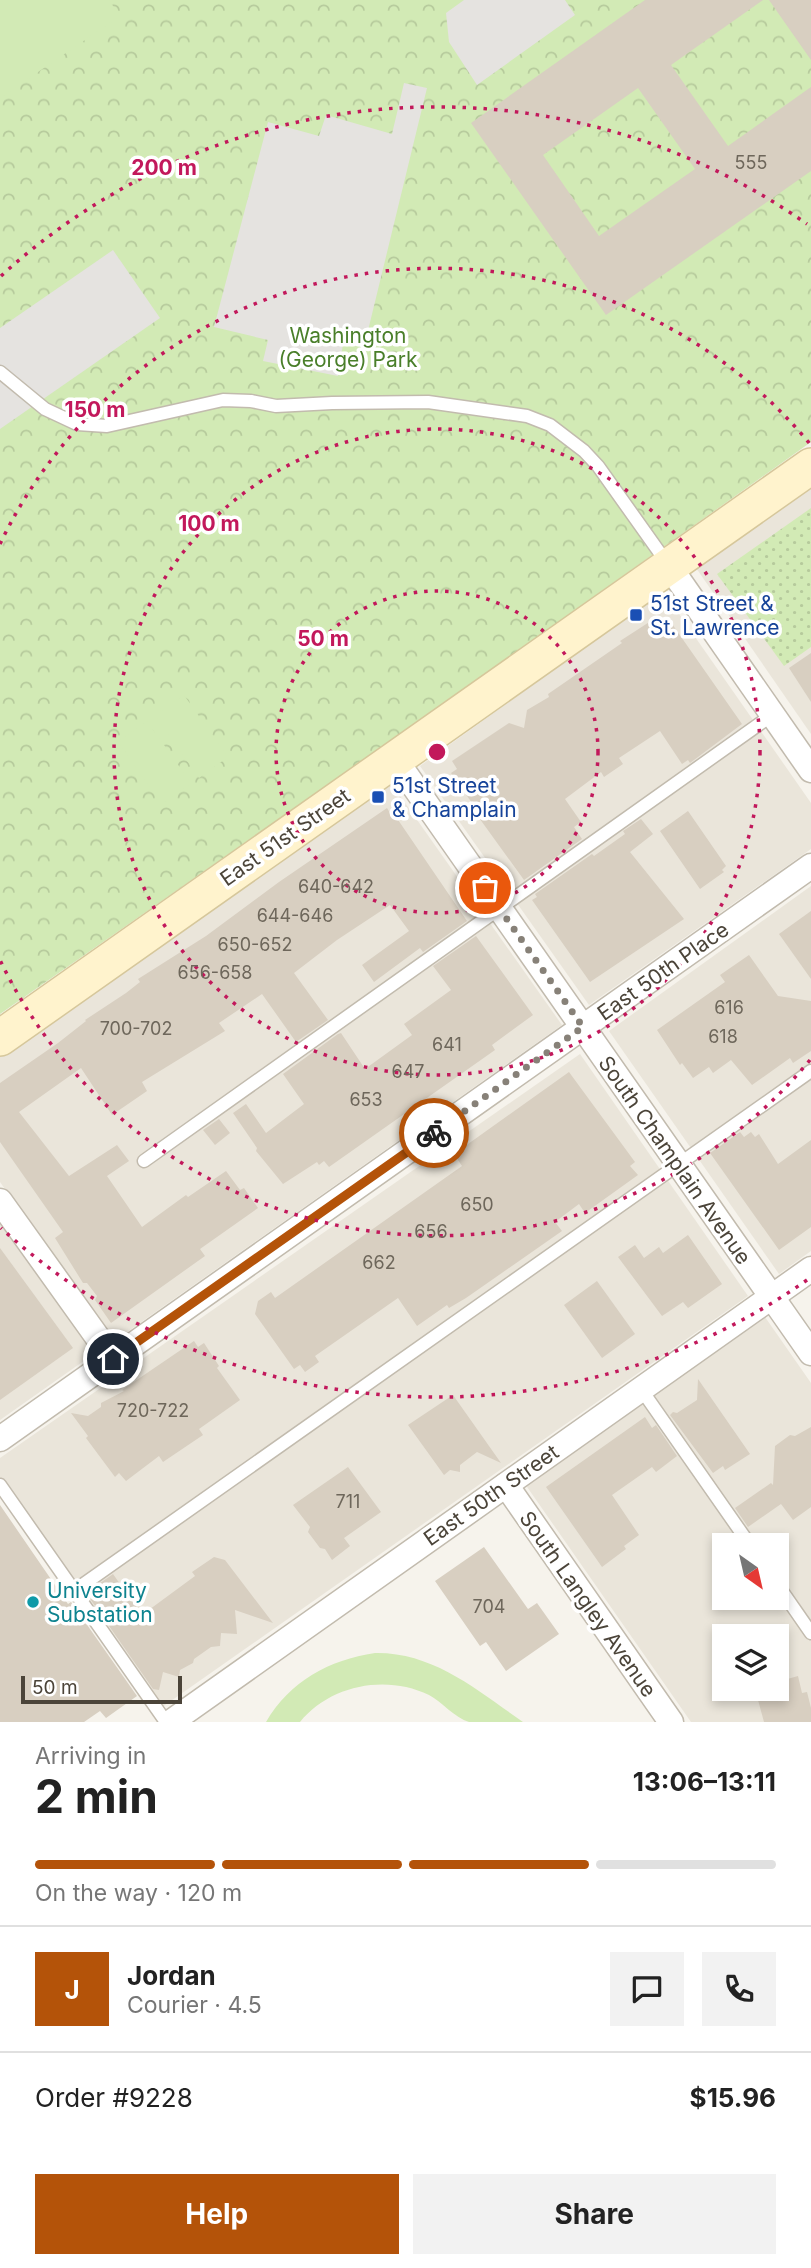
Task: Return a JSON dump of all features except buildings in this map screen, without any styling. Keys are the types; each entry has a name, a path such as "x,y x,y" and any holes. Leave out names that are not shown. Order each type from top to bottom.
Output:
{"main road":[{"name":"East 51st Street","path":"0,1038 811,466"}],"street":[{"path":"669,566 811,770"},
{"name":"South Champlain Avenue","path":"395,759 811,1353"},
{"name":"East 50th Place","path":"1,1436 811,866"},
{"path":"0,1201 113,1359"},
{"name":"East 50th Street","path":"168,1722 811,1269"},
{"name":"South Langley Avenue","path":"506,1485 671,1722"}],"lane":[{"path":"0,372 45,409 77,424 107,426 223,400 251,401 276,407 331,403 428,402 527,416 550,425 584,451 598,466 669,566"},
{"path":"144,1161 772,715"},
{"path":"74,1591 811,1071"},
{"path":"641,1389 742,1533"},
{"path":"0,1485 168,1722"},
{"path":"789,1601 811,1633"}],"shaded area":[{"path":"464,0 565,0 575,15 477,85 449,42 446,13"},
{"path":"404,83 427,88 364,347 343,344 338,376 263,361 268,340 214,327 268,122 319,136 326,115 392,134"},
{"path":"113,250 160,318 0,429 0,328"},
{"path":"811,483 811,734 694,565"},
{"path":"663,591 811,803 811,849 589,1005 420,766"},
{"path":"391,783 562,1025 113,1342 0,1182 0,1057"},
{"path":"811,886 811,1251 779,1274 609,1031"},
{"path":"580,1054 748,1296 158,1710 0,1485 0,1458"},
{"path":"0,1217 95,1353 0,1420"},
{"path":"765,1317 811,1383 811,1722 691,1722 525,1484"}],"green space":[{"name":"Washington (George) Park","path":"0,0 811,0 811,442 425,717 0,1014"},
{"path":"0,0 109,0 120,16 0,98"},
{"path":"811,508 811,647 784,666 717,574"},
{"path":"184,695 228,757 199,778 155,715"},
{"path":"147,721 191,783 162,804 118,742"},
{"path":"375,1653 396,1654 436,1666 472,1686 523,1722 469,1722 429,1695 395,1685 377,1685 360,1687 327,1699 312,1709 300,1722 266,1722 287,1695 312,1675 342,1661"}],"way so far":[{"path":"434,1133 583,1027 485,888"}],"place":[{"name":"51st Street & St. Lawrence","path":"636,615"},
{"name":"51st Street & Champlain","path":"378,797"},
{"name":"University Substation","path":"33,1602"}],"route":[{"path":"113,1359 434,1133"}]}
